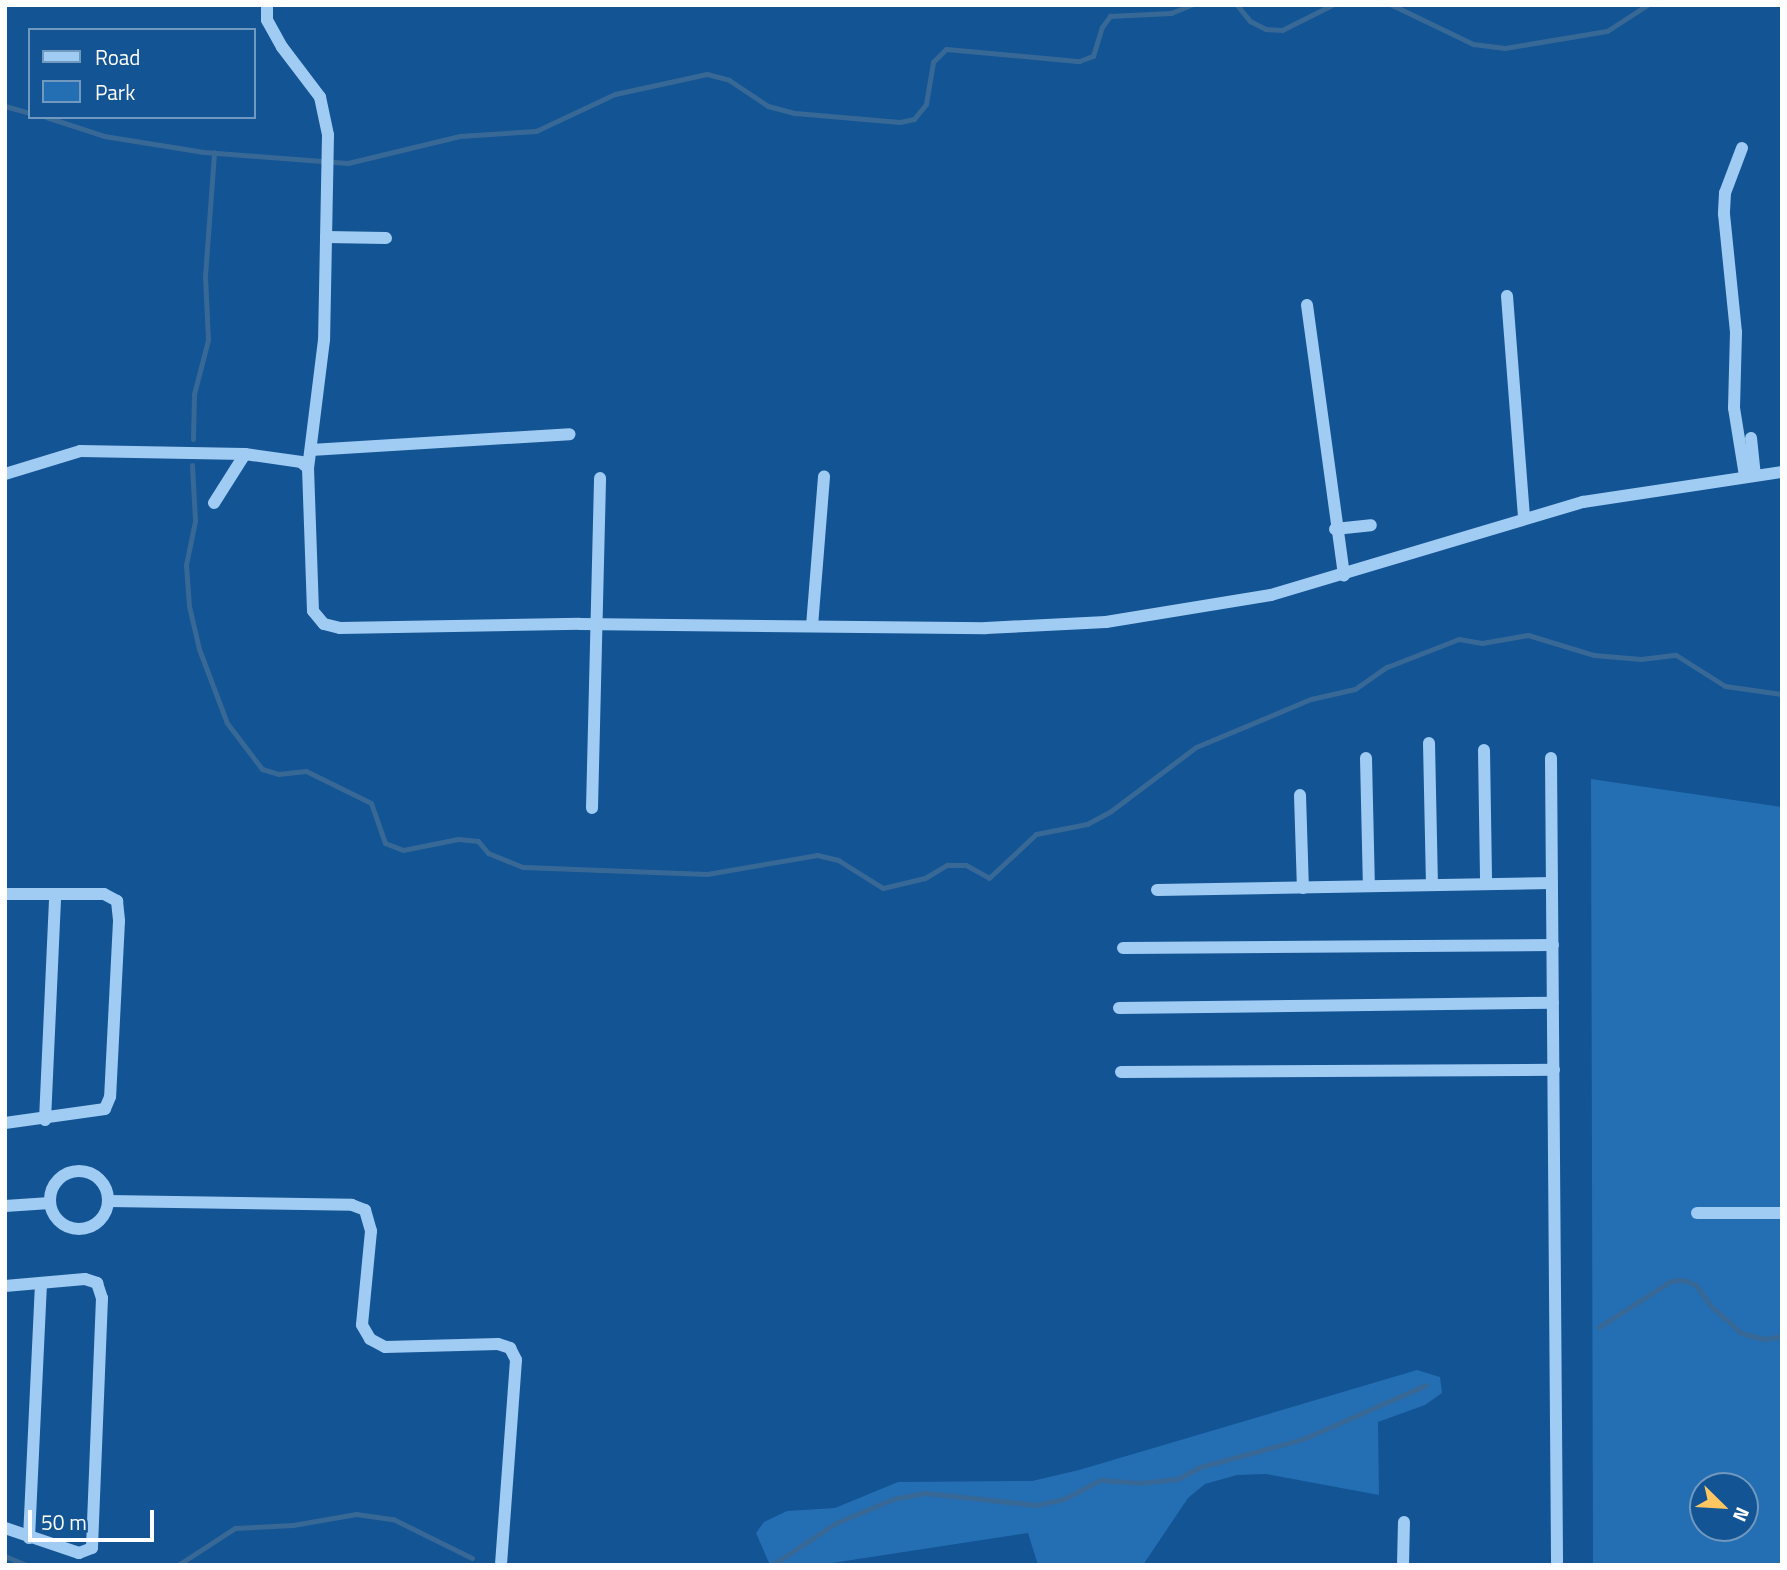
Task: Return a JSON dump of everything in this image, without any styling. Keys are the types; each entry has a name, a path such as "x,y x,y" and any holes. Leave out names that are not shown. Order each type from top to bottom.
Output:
{"street":[{"path":"267,5 267,20 282,47 320,97 328,148 324,340 308,468 313,611 324,624 340,628 595,624 986,628 1106,622 1271,595 1583,502 1782,472"},
{"path":"1742,148 1725,193 1724,214 1736,332 1734,408 1750,476"},
{"path":"326,237 386,237"},
{"path":"1507,296 1524,518"},
{"path":"1307,305 1335,529 1344,575"},
{"path":"311,450 570,434"},
{"path":"1750,476 1751,438"},
{"path":"5,474 80,451 245,454 292,459 308,468"},
{"path":"214,503 245,454"},
{"path":"813,626 824,476"},
{"path":"592,808 600,478"},
{"path":"1335,529 1371,525"},
{"path":"1429,743 1432,885"},
{"path":"1484,750 1486,884"},
{"path":"1366,758 1368,886"},
{"path":"1551,758 1557,1565"},
{"path":"1300,795 1303,888"},
{"path":"1157,890 1552,883"},
{"path":"5,894 104,894 117,901 119,921 110,1097 105,1109 45,1120 5,1123"},
{"path":"45,1120 55,896"},
{"path":"1123,948 1553,945"},
{"path":"1119,1008 1553,1003"},
{"path":"1121,1072 1554,1070"},
{"path":"78,1171 103,1183 108,1201 99,1222 85,1229 62,1224 51,1203 61,1178 78,1171"},
{"path":"108,1201 352,1205 365,1210 371,1231 362,1325 370,1339 385,1347 498,1344 510,1348 516,1360 501,1565"},
{"path":"5,1206 51,1203"},
{"path":"1697,1213 1782,1213"},
{"path":"5,1286 85,1279 97,1283 102,1298 92,1548 79,1553 5,1528"},
{"path":"29,1538 41,1284"},
{"path":"1403,1565 1404,1522"}],"green space":[{"path":"1591,779 1782,807 1782,1565 1593,1565"},
{"path":"1417,1370 1440,1377 1442,1393 1425,1405 1378,1422 1379,1495 1266,1474 1237,1475 1205,1484 1188,1498 1143,1565 1038,1565 1028,1533 819,1565 770,1565 756,1533 764,1522 787,1511 835,1508 898,1482 1032,1481 1079,1470"}],"waterway":[{"path":"52,119 104,136 204,152 348,163 460,136 536,131 615,94 707,74 729,80 768,106 795,113 900,122 914,119 926,104 933,62 946,49 1079,61 1093,56 1102,27 1110,16 1171,13 1191,5"},
{"path":"1237,5 1250,21 1266,29 1282,30 1332,5"},
{"path":"1392,5 1473,44 1505,48 1607,31 1647,5"},
{"path":"5,106 28,112"},
{"path":"193,439 194,394 208,340 205,276 214,152"},
{"path":"192,465 195,521 186,565 189,606 199,649 227,723 262,769 278,774 306,771 371,803 385,843 403,850 458,839 478,841 488,853 523,867 707,874 817,855 838,860 883,888 925,878 947,865 966,865 989,878 1036,834 1087,824 1111,811 1196,747 1311,699 1355,689 1387,667 1459,639 1482,643 1528,635 1594,655 1641,659 1676,655 1725,686 1782,694"},
{"path":"1599,1327 1671,1281 1683,1280 1696,1285 1710,1305 1741,1333 1764,1339 1782,1336"},
{"path":"772,1565 836,1523 893,1499 925,1493 1037,1505 1064,1499 1100,1480 1139,1483 1178,1479 1200,1467 1303,1439 1426,1385"},
{"path":"178,1565 235,1528 293,1525 356,1514 393,1519 472,1558"},
{"path":"5,1556 26,1565"}]}
